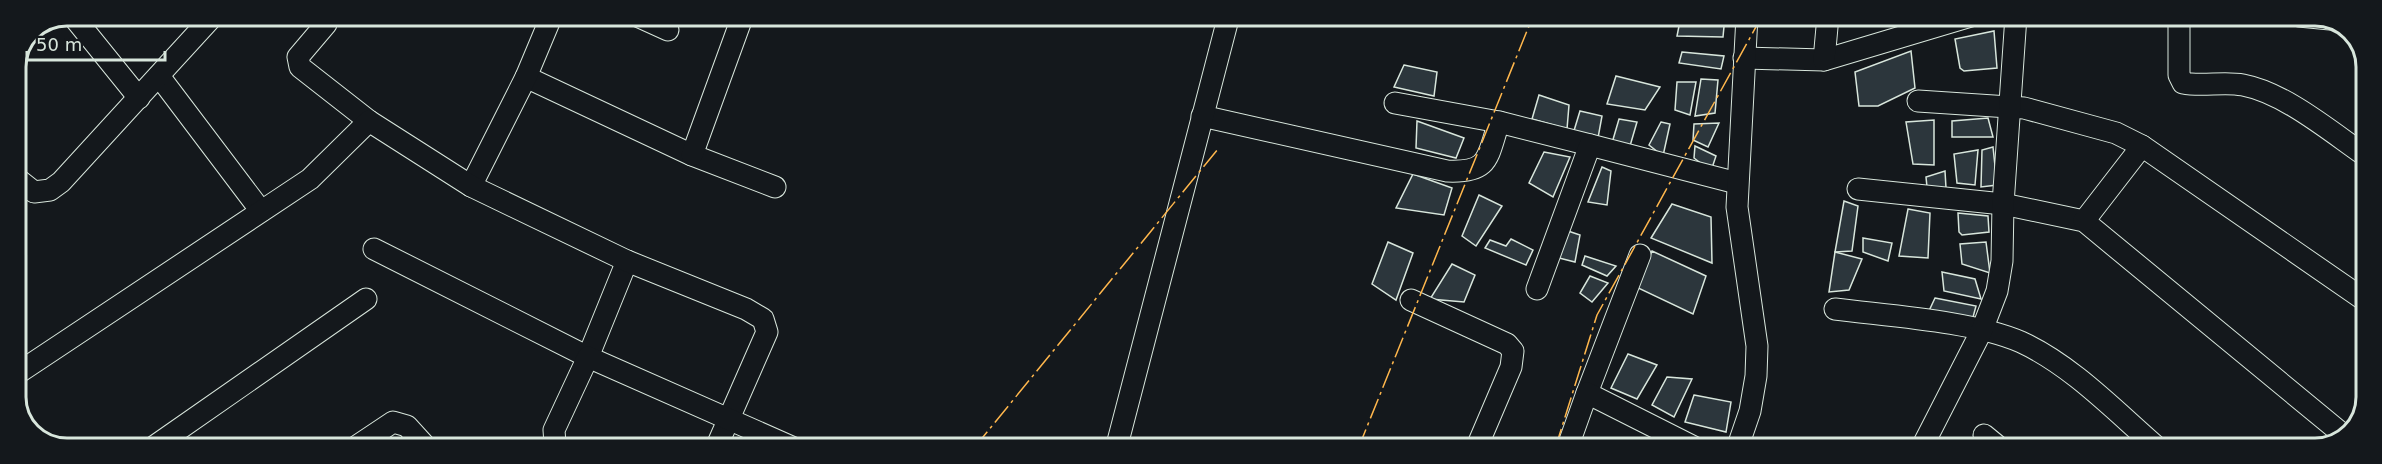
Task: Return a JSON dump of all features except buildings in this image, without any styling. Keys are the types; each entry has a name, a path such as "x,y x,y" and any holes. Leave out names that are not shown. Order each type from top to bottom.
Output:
{"street":[{"path":"80,25 139,98"},
{"path":"26,186 34,192 50,190 62,182 159,76 199,25"},
{"path":"325,25 298,57 300,67 369,121 471,186 627,261 746,309 763,319 766,332 720,438"},
{"path":"471,186 526,76 548,25"},
{"path":"657,25 668,30"},
{"path":"692,155 739,25"},
{"path":"1119,438 1226,25"},
{"path":"1741,438 1750,411 1758,346 1740,228 1737,183 1746,25"},
{"path":"1824,60 1826,25"},
{"path":"1744,58 1824,60 1941,25"},
{"path":"1927,438 1982,330 1997,291 2002,261 2003,204 2015,25"},
{"path":"2179,25 2179,75 2184,83 2226,83 2259,90 2282,101 2356,149"},
{"path":"159,76 261,211"},
{"path":"526,76 692,155 775,187"},
{"path":"1918,101 2010,107 2070,119 2115,133 2142,146 2356,295"},
{"path":"1395,103 1499,122 1737,183"},
{"path":"1202,116 1447,171 1465,172 1475,170 1487,156 1499,122"},
{"path":"26,368 310,179 369,121"},
{"path":"1537,289 1590,145"},
{"path":"2084,221 2142,146"},
{"path":"1858,189 2003,204 2084,221 2339,431"},
{"path":"374,249 588,357 771,438"},
{"path":"1571,438 1640,255"},
{"path":"555,438 554,430 588,357 627,261"},
{"path":"166,438 366,299"},
{"path":"1411,300 1507,344 1514,351 1511,367 1481,438"},
{"path":"1835,309 1982,330 2018,341 2050,358 2146,438"},
{"path":"1587,393 1676,438"},
{"path":"369,438 393,422 407,426 418,438"},
{"path":"1984,435 1988,438"}],"power":[{"path":"1362,438 1529,25"},
{"path":"1558,438 1597,315 1757,25"},
{"path":"982,438 1218,149"}]}
